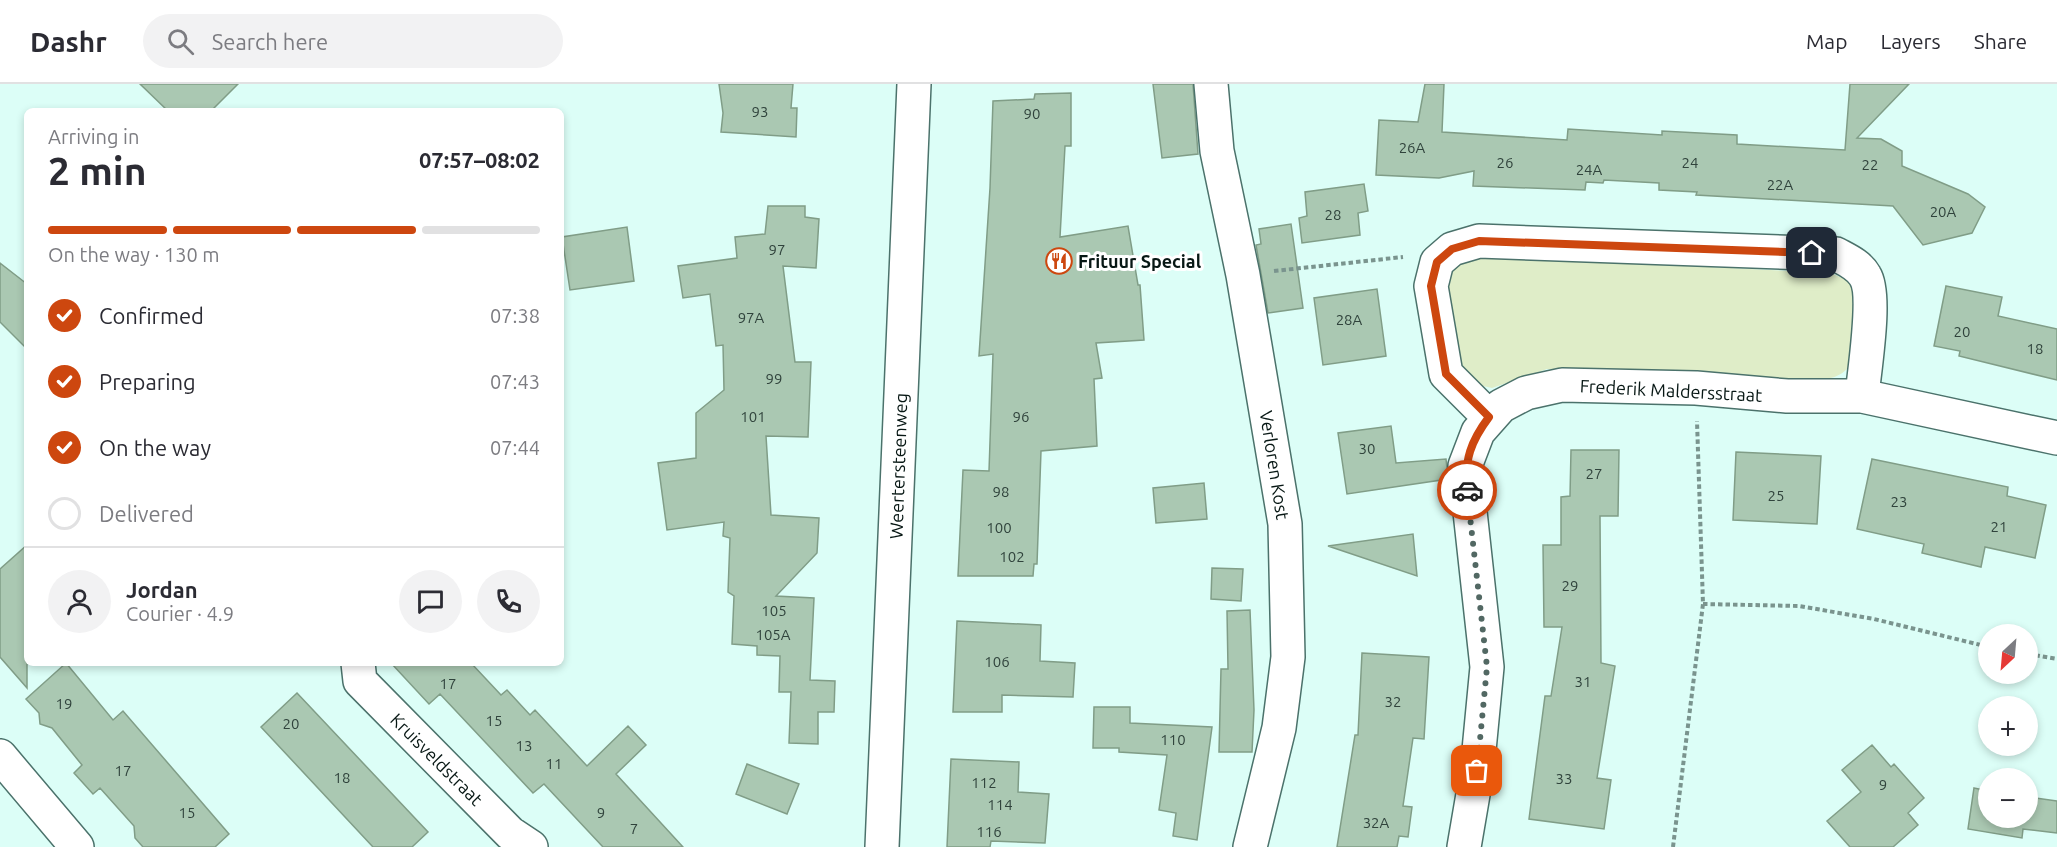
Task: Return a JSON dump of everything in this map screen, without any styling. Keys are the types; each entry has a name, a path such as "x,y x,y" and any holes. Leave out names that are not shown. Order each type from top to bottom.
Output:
{"street":[{"name":"Weertersteenweg","path":"882,847 914,84"},
{"name":"Verloren Kost","path":"1211,84 1217,151 1244,275 1285,524 1288,657 1279,728 1250,847"},
{"path":"1489,417 1446,374 1431,286 1437,262 1452,249 1479,241 1836,254 1854,264 1866,277 1871,298 1862,396"},
{"name":"Frederik Maldersstraat","path":"1464,847 1477,771 1487,667 1465,466 1478,432 1501,406 1526,393 1562,385 1696,388 1787,396 1862,396 2057,438"},
{"name":"Kruisveldstraat","path":"358,666 360,681 510,833 531,847"},
{"path":"0,756 77,847"}],"path":[{"path":"1244,275 1398,256 1437,262"},
{"path":"1673,847 1703,604 1696,388"},
{"path":"1703,604 1799,606 1874,619 1978,644"},
{"path":"2038,656 2057,659"}],"green space":[{"path":"1487,256 1831,273 1849,282 1858,299 1859,320 1854,354 1847,369 1837,376 1803,381 1547,369 1492,388 1474,384 1461,369 1447,287 1453,266 1468,259"}],"building":[{"path":"140,84 238,84 214,108 165,108"},
{"path":"719,84 793,84 791,108 797,108 796,137 721,132 723,113"},
{"path":"1153,84 1193,84 1198,154 1162,158"},
{"path":"1425,84 1444,84 1442,132 1567,140 1568,129 1662,135 1662,131 1737,135 1737,144 1845,150 1850,84 1909,84 1857,138 1881,139 1902,151 1902,166 1968,194 1985,207 1972,233 1923,245 1893,206 1696,195 1697,192 1659,190 1659,183 1604,180 1603,183 1586,182 1585,190 1473,186 1474,171 1439,178 1376,175 1379,120 1418,122"},
{"path":"1071,93 1071,146 1065,146 1060,237 1128,226 1138,285 1140,285 1144,340 1096,343 1102,378 1094,379 1097,446 1041,451 1037,564 1034,564 1033,576 958,576 963,470 989,471 993,354 979,356 993,101 1034,99 1035,94"},
{"path":"1364,184 1368,211 1358,213 1360,235 1302,243 1299,218 1307,216 1305,192"},
{"path":"768,206 805,206 805,217 819,219 816,268 783,266 795,362 811,362 808,437 766,436 771,515 819,518 817,553 776,596 814,598 810,680 835,681 834,712 818,712 818,744 789,743 791,692 779,692 780,656 757,655 757,646 732,644 734,596 728,592 730,538 723,536 724,522 667,530 658,463 696,458 696,413 724,390 723,345 716,346 710,294 683,298 678,266 737,258 735,237 765,234"},
{"path":"1291,224 1303,308 1268,313 1256,245 1261,244 1259,229"},
{"path":"627,227 634,281 570,290 564,237"},
{"path":"0,263 24,282 24,346 0,322"},
{"path":"1946,286 2002,297 1998,316 2057,329 2057,380 1959,356 1960,351 1934,346"},
{"path":"1377,289 1386,356 1323,365 1314,298"},
{"path":"1391,426 1396,463 1446,459 1448,479 1347,494 1338,433"},
{"path":"1571,450 1619,450 1618,516 1600,516 1601,663 1615,666 1597,778 1611,780 1604,829 1529,819 1545,696 1551,696 1562,627 1544,627 1543,545 1561,545 1561,497 1570,496"},
{"path":"1736,452 1821,456 1817,524 1733,520"},
{"path":"1872,459 2008,487 2007,496 2046,505 2035,558 1985,547 1981,567 1922,553 1924,544 1857,529"},
{"path":"1204,483 1207,519 1156,523 1153,488"},
{"path":"1413,534 1417,576 1328,546"},
{"path":"24,548 24,666 27,666 27,688 0,657 0,569"},
{"path":"1212,568 1243,569 1241,601 1211,599"},
{"path":"1250,610 1254,710 1252,752 1219,752 1221,669 1228,669 1227,611"},
{"path":"957,621 1041,625 1040,661 1075,663 1073,697 1002,695 1002,712 953,712"},
{"path":"1362,653 1429,657 1424,739 1413,738 1403,806 1412,807 1408,837 1399,836 1397,847 1337,847 1355,735 1358,735"},
{"path":"63,666 68,666 113,720 123,711 229,834 215,847 143,847 135,838 134,826 100,788 93,794 74,773 82,765 52,728 40,724 39,713 26,699"},
{"path":"394,666 474,666 501,695 507,690 530,715 535,710 587,766 628,726 646,745 616,774 683,847 603,847 544,784 533,793 440,694 429,704"},
{"path":"297,693 428,832 412,847 373,847 261,727"},
{"path":"1094,707 1130,707 1130,723 1212,727 1197,840 1173,836 1176,813 1159,810 1167,755 1119,752 1119,748 1093,748"},
{"path":"1872,745 1891,767 1894,764 1924,798 1908,813 1918,825 1893,847 1850,847 1827,821 1861,792 1842,770"},
{"path":"951,759 1019,762 1018,792 1049,794 1045,843 991,841 990,847 947,847"},
{"path":"747,764 799,784 787,814 736,794"},
{"path":"1974,788 1978,789 1978,828 2038,828 2038,798 2057,801 2057,833 2023,829 2022,838 1968,829"}],"way so far":[{"path":"1467,490 1487,667 1477,771"}],"place":[{"name":"Frituur Special","path":"1059,261"}],"route":[{"path":"1467,490 1465,466 1478,432 1489,417 1446,374 1431,286 1437,262 1452,249 1479,241 1812,253"}]}
